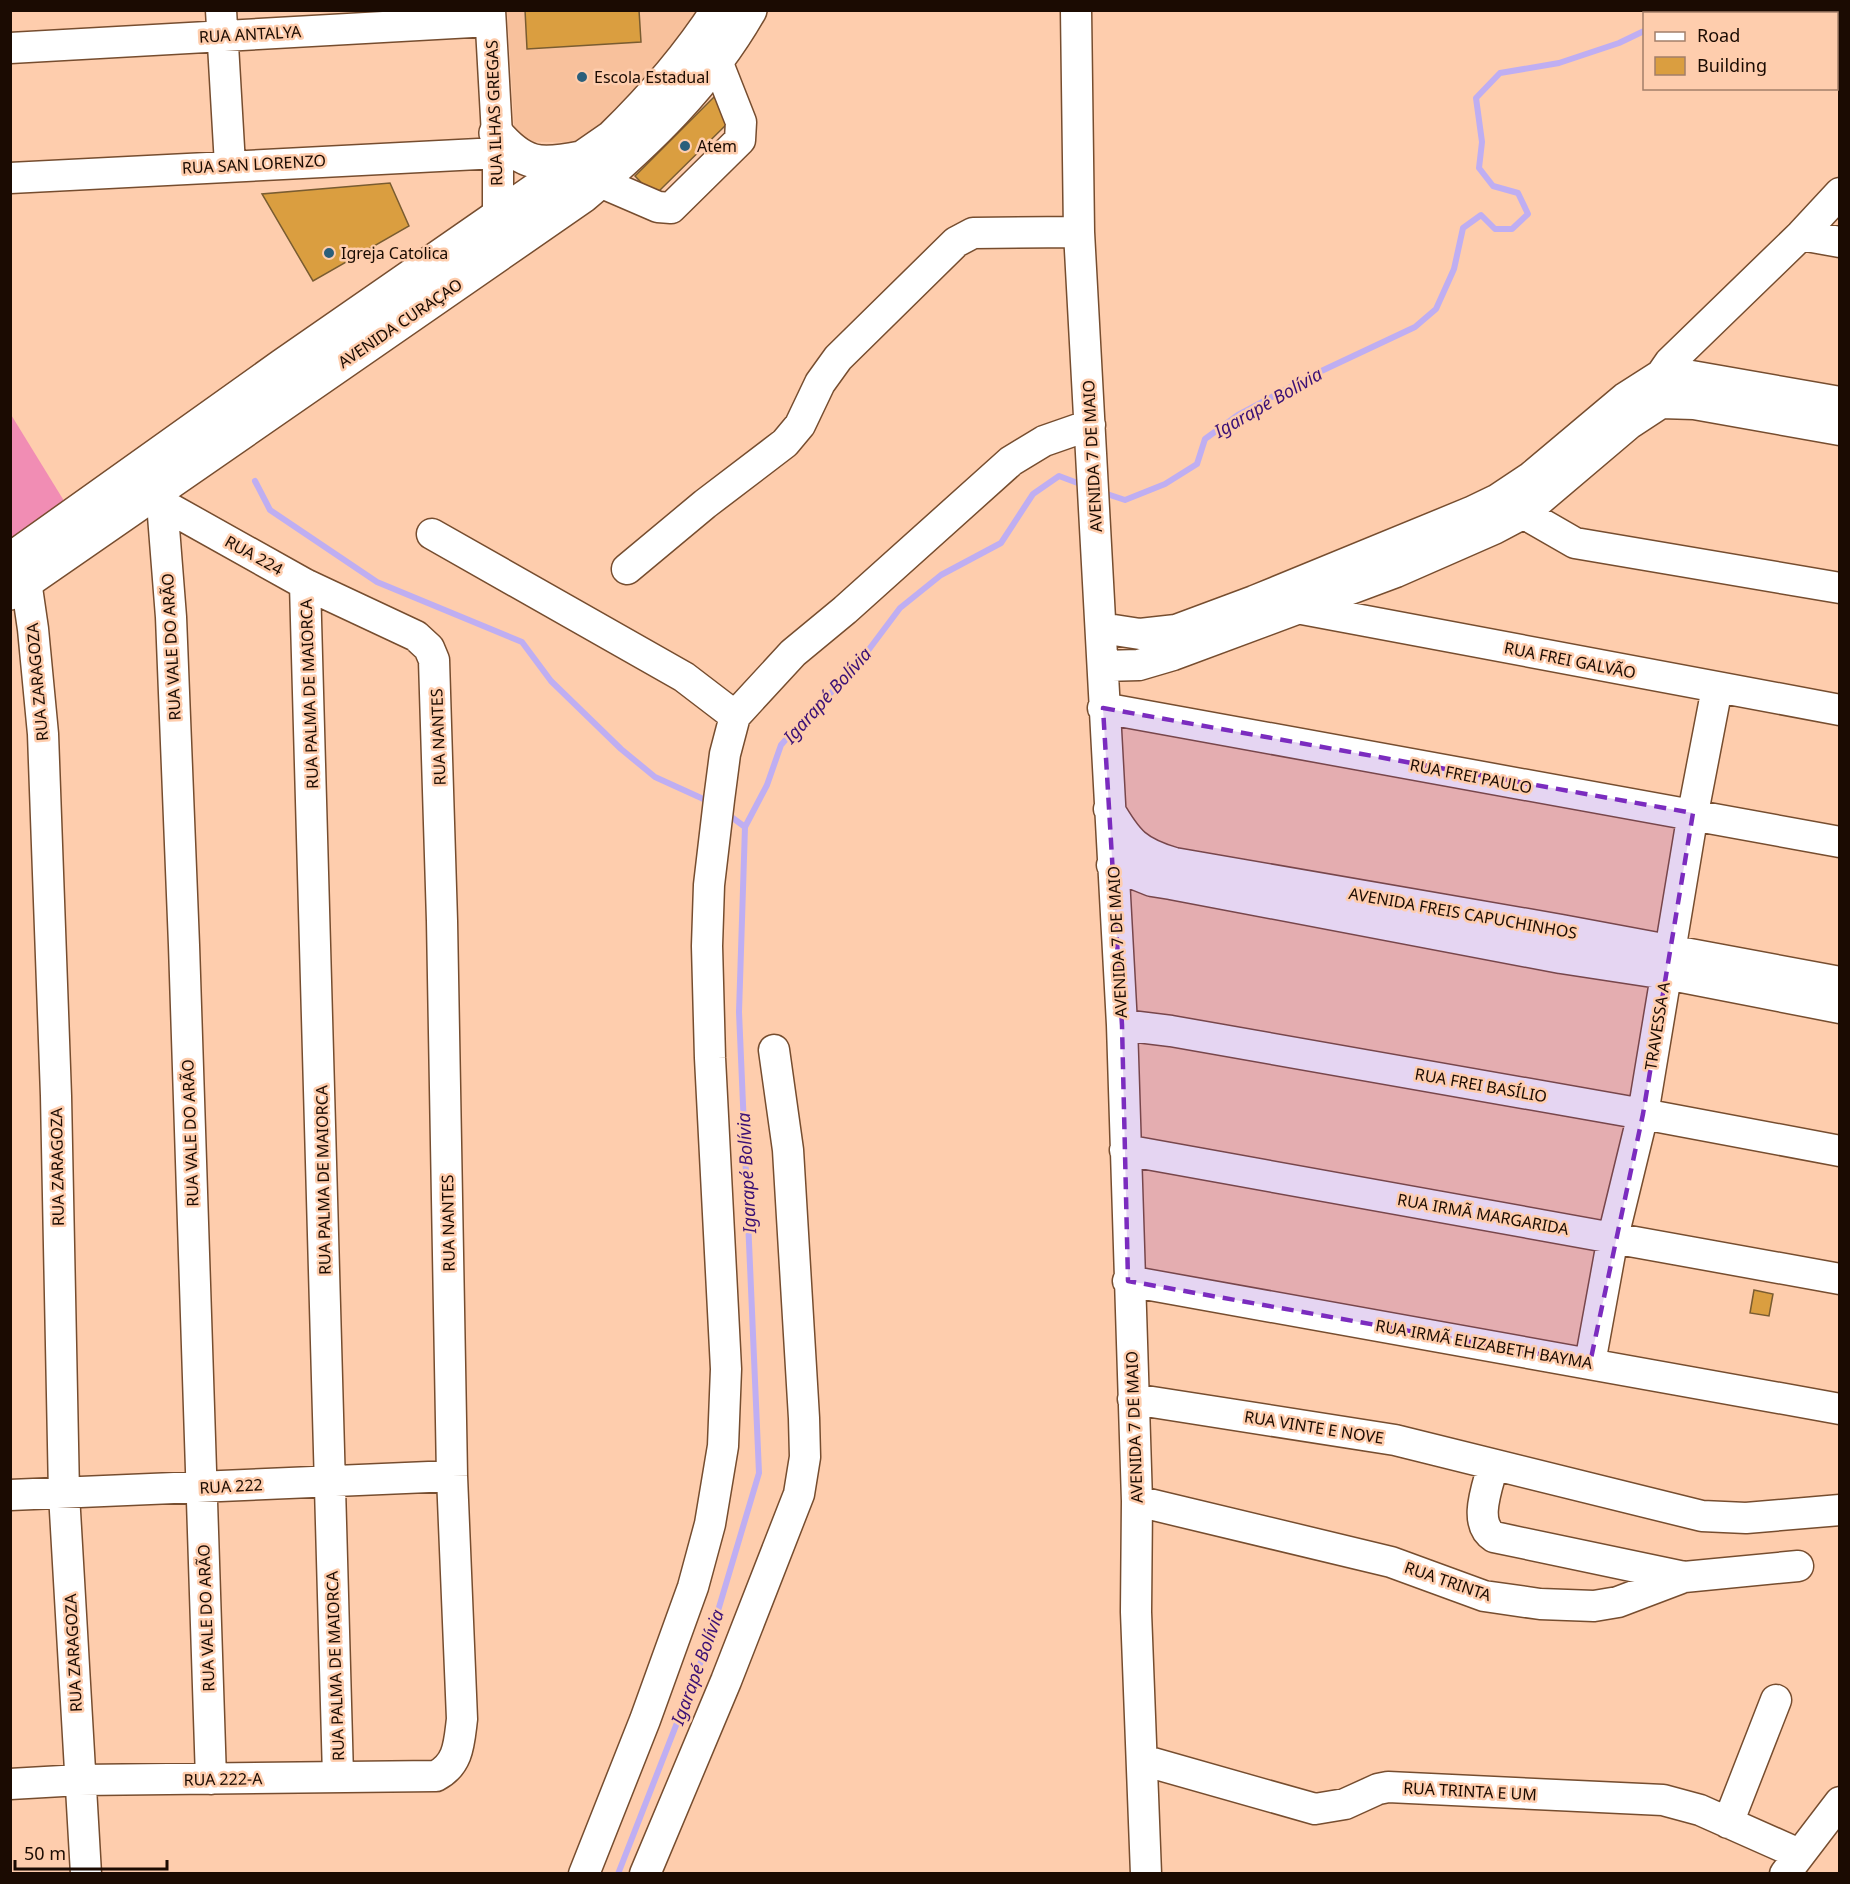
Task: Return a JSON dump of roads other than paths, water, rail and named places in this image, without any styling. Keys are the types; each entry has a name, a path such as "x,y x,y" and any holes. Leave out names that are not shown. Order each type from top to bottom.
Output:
{"main road":[{"name":"AVENIDA CURAÇAO","path":"16,572 328,353 528,235 593,170 612,136 652,97 691,52 718,10"},
{"name":"AVENIDA CURAÇAO","path":"16,572 162,496 328,353 498,215 593,170 672,115 717,61 750,10"},
{"path":"497,143 516,155 530,160 561,161 593,170"}],"street":[{"name":"AVENIDA 7 DE MAIO","path":"1076,10 1079,232 1092,440 1108,808 1122,1025 1128,1281 1137,1501 1136,1612 1146,1874"},
{"name":"RUA ANTALYA","path":"10,48 222,23 490,16"},
{"name":"RUA ILHAS GREGAS","path":"490,16 497,143 498,215"},
{"path":"222,23 230,165"},
{"path":"593,170 658,207 671,208 740,140 741,122 717,61"},
{"name":"RUA SAN LORENZO","path":"10,178 230,165 497,143"},
{"path":"1661,389 1670,362 1801,235 1839,193"},
{"path":"627,569 705,504 785,443 800,425 820,383 838,358 956,242 973,233 1079,232"},
{"path":"1801,235 1839,242"},
{"path":"1103,666 1139,665 1173,656 1396,572 1524,513 1629,424 1661,389 1680,374 1839,402"},
{"path":"1101,628 1140,634 1176,630 1265,597 1498,499 1531,477 1625,398 1661,389 1694,404 1839,430"},
{"path":"584,1874 645,1720 693,1587 710,1524 723,1446 726,1369 710,1058 707,946 709,885 718,800 725,754 735,717 793,653 1011,460 1044,441 1092,440"},
{"name":"RUA 224","path":"162,496 305,584 416,636 429,648 434,660"},
{"name":"RUA VALE DO ARÃO","path":"162,496 171,617 203,1488 211,1779"},
{"path":"1498,499 1575,543 1839,588"},
{"path":"432,534 684,677 735,717"},
{"name":"RUA ZARAGOZA","path":"16,572 39,680 45,789 55,1084 64,1494 86,1874"},
{"name":"RUA PALMA DE MAIORCA","path":"305,584 338,1776"},
{"name":"RUA FREI GALVÃO","path":"1302,609 1839,710"},
{"name":"RUA NANTES","path":"434,660 442,909 452,1476 462,1719 455,1760 448,1770 436,1776"},
{"name":"TRAVESSA A","path":"1590,1364 1613,1237 1643,1114 1693,813 1717,688"},
{"name":"RUA FREI PAULO","path":"1103,708 1569,794 1693,813 1839,842"},
{"name":"AVENIDA FREIS CAPUCHINHOS","path":"1108,808 1123,834 1136,848 1174,863 1561,930 1668,963 1839,1008"},
{"name":"AVENIDA FREIS CAPUCHINHOS","path":"1112,865 1161,882 1561,958 1668,963 1839,982"},
{"name":"RUA FREI BASÍLIO","path":"1122,1025 1171,1031 1839,1151"},
{"path":"645,1874 726,1681 800,1494 805,1457 804,1418 788,1150 774,1050"},
{"name":"RUA IRMÃ MARGARIDA","path":"1125,1150 1839,1279"},
{"name":"RUA IRMÃ ELIZABETH BAYMA","path":"1128,1281 1839,1409"},
{"name":"RUA VINTE E NOVE","path":"1133,1399 1395,1440 1702,1516 1746,1518 1839,1510"},
{"path":"1493,1465 1483,1509 1483,1525 1486,1532 1494,1537 1684,1577"},
{"name":"RUA 222","path":"10,1495 452,1476"},
{"name":"RUA TRINTA","path":"1137,1501 1351,1551 1407,1567 1484,1596 1507,1600 1594,1606 1617,1602 1684,1577 1798,1566"},
{"path":"1728,1823 1776,1700"},
{"name":"RUA TRINTA E UM","path":"1142,1760 1316,1809 1345,1804 1378,1788 1388,1787 1663,1800 1700,1810 1728,1823 1792,1864"},
{"name":"RUA 222-A","path":"10,1784 80,1780 436,1776"},
{"path":"1792,1864 1839,1802"}],"waterway":[{"name":"Igarapé Bolívia","path":"1101,492 1125,500 1165,484 1197,464 1205,439 1238,415 1315,374 1415,327 1436,309 1454,269 1463,228 1481,215 1495,229 1512,229 1528,214 1518,193 1493,186 1479,168 1482,142 1476,98 1500,73 1559,63 1619,43 1643,31"},
{"name":"Igarapé Bolívia","path":"618,1874 709,1641 759,1473 739,1012 745,827 767,785 781,745 812,710 849,676 900,608 941,575 1001,543 1033,494 1059,476 1083,485"},
{"path":"255,481 270,510 377,582 522,642 551,681 621,749 655,777 710,802"},
{"path":"726,813 745,827"}],"place":[{"name":"Escola Estadual","path":"582,77"},
{"name":"Atem","path":"685,146"},
{"name":"Igreja Catolica","path":"329,253"}]}
